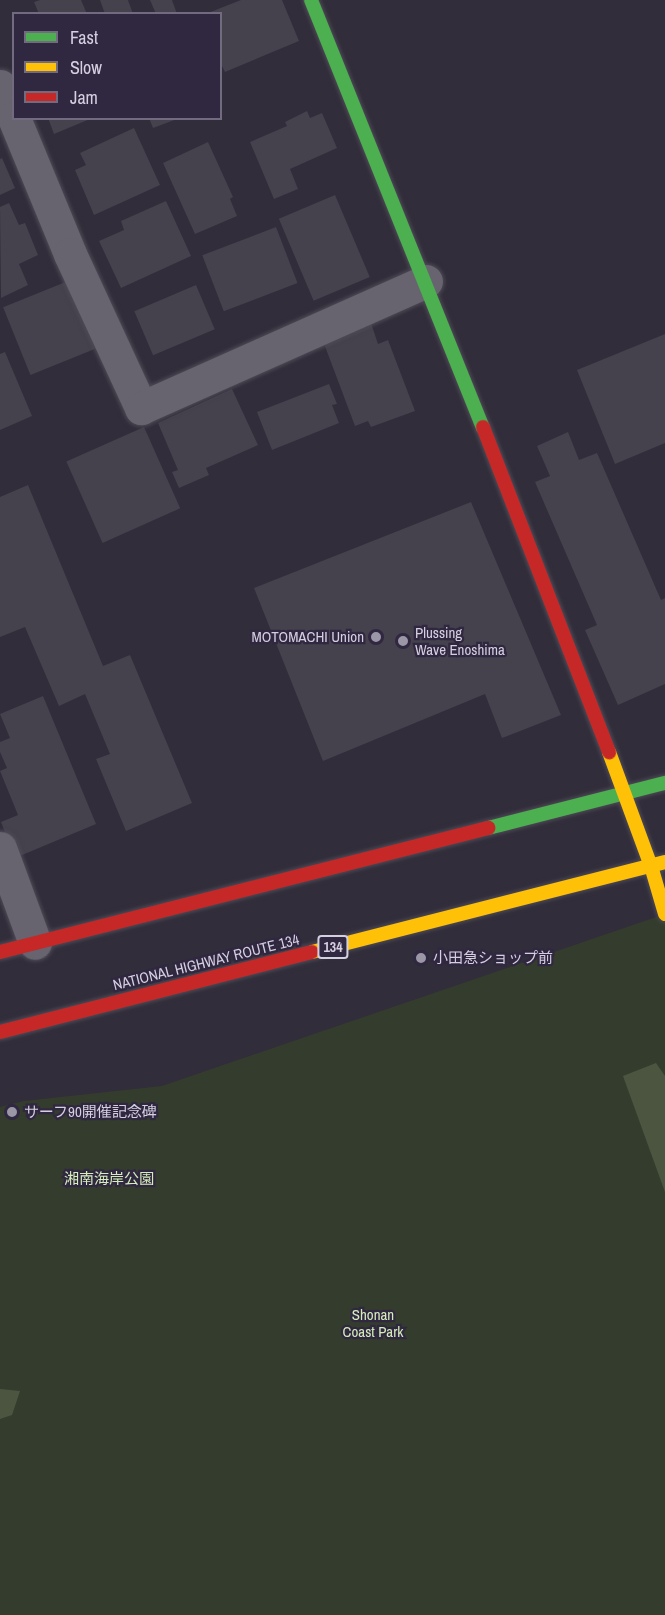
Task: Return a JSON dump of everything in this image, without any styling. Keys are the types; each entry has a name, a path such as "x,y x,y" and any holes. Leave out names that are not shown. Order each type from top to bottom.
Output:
{"main road":[{"path":"311,0 426,281 625,793 658,864 665,914"},
{"path":"0,952 665,783"},
{"name":"NATIONAL HIGHWAY ROUTE 134","path":"0,1032 658,864"}],"street":[{"path":"0,86 12,113"},
{"path":"15,120 70,255 141,408 426,281"},
{"path":"0,848 35,943"}],"green space":[{"name":"Shonan Coast Park","path":"665,914 665,1615 0,1615 0,1107 24,1101 162,1086"},
{"path":"656,1063 665,1076 665,1192 623,1076"},
{"path":"0,1389 20,1391 12,1415 0,1419"}],"building":[{"path":"81,0 86,12 38,12 34,2"},
{"path":"100,0 128,0 132,12 104,12"},
{"path":"150,0 172,0 176,12 155,12"},
{"path":"241,0 282,0 299,41 225,72 222,66 222,12 211,12"},
{"path":"307,111 310,118 322,113 337,148 290,169 298,189 274,199 250,142 287,126 285,122"},
{"path":"49,120 88,120 54,134"},
{"path":"150,120 174,120 153,128"},
{"path":"134,128 160,185 94,215 75,170 86,165 80,153"},
{"path":"208,142 233,197 230,199 237,216 195,234 163,163"},
{"path":"2,158 15,188 0,195 0,159"},
{"path":"335,195 370,277 314,301 279,219"},
{"path":"166,201 191,256 121,288 99,241 124,230 121,221"},
{"path":"9,203 19,225 25,223 38,255 19,264 28,285 1,298 0,207"},
{"path":"276,227 298,283 224,311 202,255"},
{"path":"68,281 95,349 30,375 3,307"},
{"path":"196,285 215,329 153,355 134,311"},
{"path":"371,323 378,344 388,340 415,411 371,427 368,421 355,426 323,341"},
{"path":"665,334 665,443 615,464 577,370"},
{"path":"5,352 32,416 0,430 0,354"},
{"path":"329,384 337,404 332,405 339,423 272,450 257,412"},
{"path":"232,389 258,445 206,468 209,475 179,488 172,472 178,470 158,423"},
{"path":"144,427 180,508 103,543 66,462"},
{"path":"568,432 579,460 597,453 661,600 665,598 665,684 618,705 585,630 597,625 535,482 550,476 537,446"},
{"path":"28,485 103,666 130,655 192,803 126,831 96,759 110,754 85,694 59,706 25,627 0,637 0,497"},
{"name":"Plussing Wave Enoshima","path":"471,502 561,715 502,738 485,694 323,761 254,588"},
{"path":"43,696 96,824 15,858 1,822 18,815 0,771 7,768 0,752 0,742 10,738 0,714"}],"traffic: fast":[{"path":"311,0 483,427"},
{"path":"488,828 665,783"}],"traffic: slow":[{"path":"609,752 651,866 665,914"},
{"path":"312,952 665,862"}],"traffic: jam":[{"path":"483,427 609,752"},
{"path":"0,952 488,828"},
{"path":"0,1032 312,952"}],"place":[{"name":"MOTOMACHI Union","path":"376,637"},
{"name":"Plussing Wave Enoshima","path":"403,641"},
{"name":"小田急ショップ前","path":"421,958"},
{"name":"サーフ90開催記念碑","path":"12,1112"}],"park label":[{"name":"湘南海岸公園","path":"109,1179"}]}
